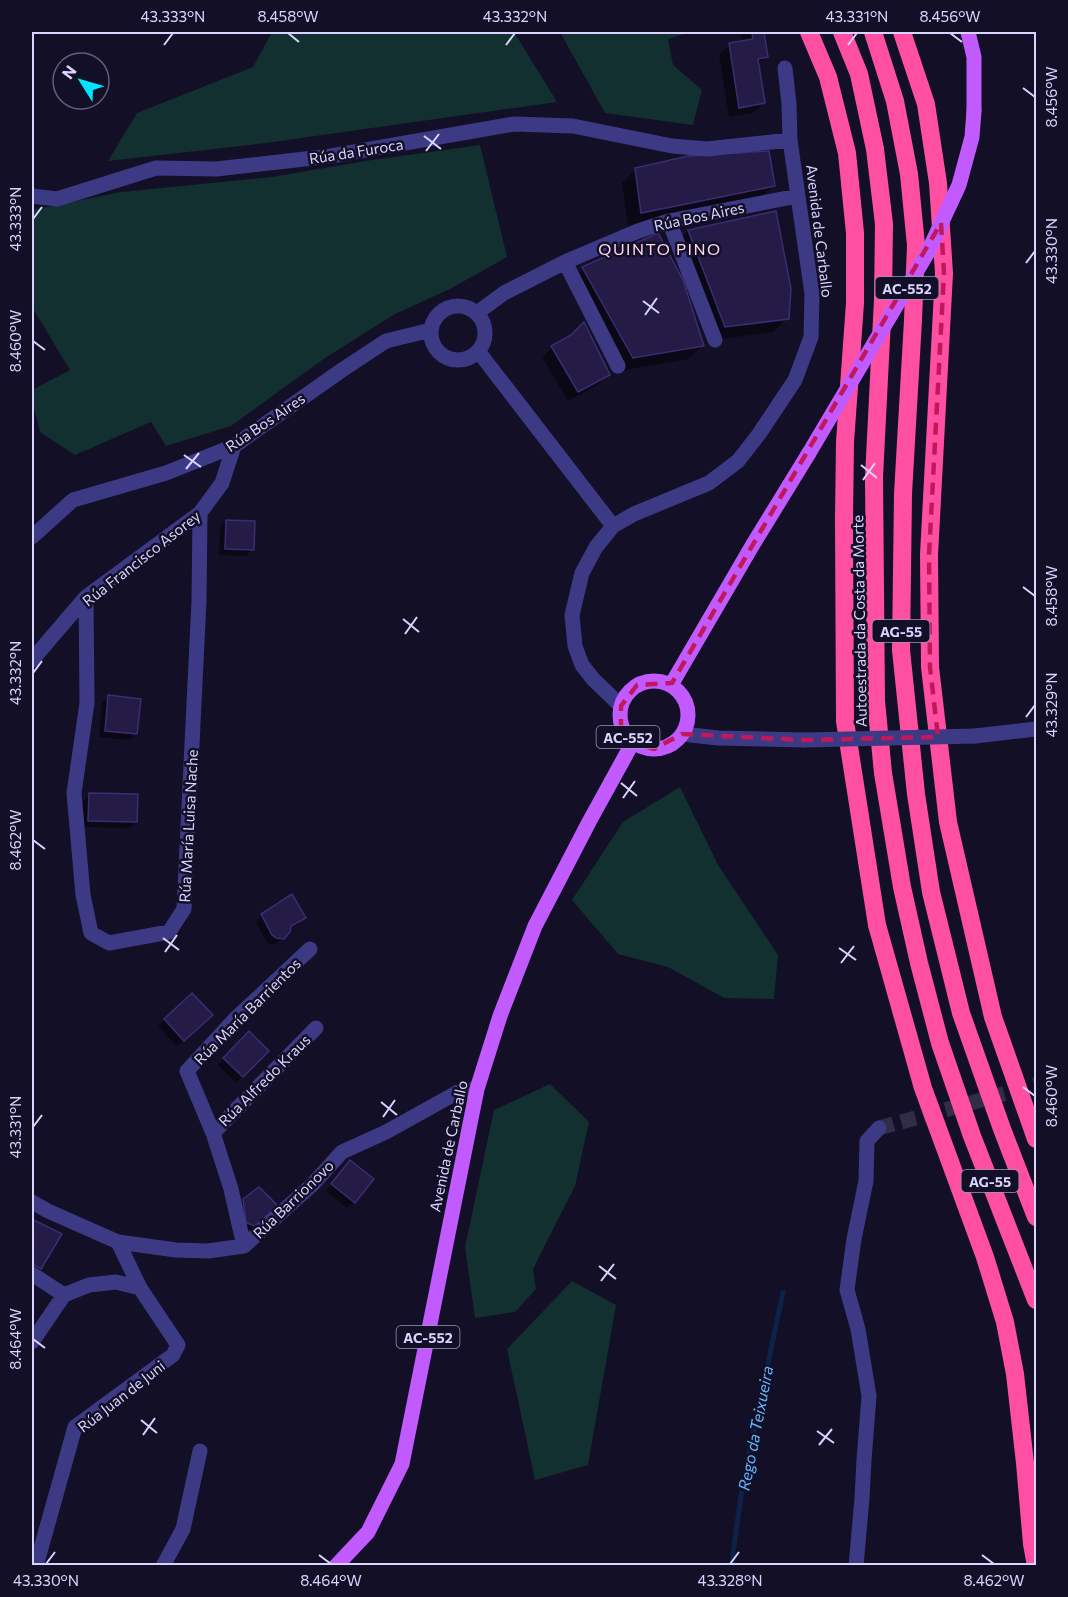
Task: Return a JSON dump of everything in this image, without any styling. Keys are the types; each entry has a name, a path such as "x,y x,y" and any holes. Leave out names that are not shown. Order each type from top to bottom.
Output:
{"highway":[{"path":"809,32 828,77 846,153 855,233 855,303 845,442 845,721 877,925 922,1088 985,1257 1005,1322 1015,1374 1036,1566"},
{"name":"Autoestrada da Costa da Morte","path":"842,32 859,74 873,139 884,224 883,299 874,477 876,700 883,773 902,887 940,1043 972,1136 1036,1300"},
{"name":"AG-55","path":"873,32 895,101 909,174 916,245 903,494 901,650 915,794 931,892 961,1013 1036,1217"},
{"path":"902,32 926,104 938,183 945,273 929,566 930,667 948,822 993,1017 1036,1139"}],"main road":[{"name":"AC-552","path":"682,734 675,742 665,747 654,749 643,747 633,742 621,726 621,706 630,691 637,685 654,681 671,685 927,254 959,185 972,137 974,57 968,32"},
{"path":"671,685 680,692 686,702 687,724 682,734"},
{"name":"Avenida de Carballo","path":"336,1566 368,1532 402,1464 477,1089 500,1016 535,926 633,742"}],"street":[{"name":"Avenida de Carballo","path":"621,706 582,665 575,646 572,615 582,573 596,547 613,526 634,514 709,483 738,461 795,380 811,337 812,294 790,140 785,68"},
{"name":"Rúa da Furoca","path":"32,196 57,199 156,168 216,169 331,156 514,124 573,126 672,146 707,149 790,140"},
{"name":"Rúa Bos Aires","path":"477,313 504,292 565,262 638,231 669,221 798,196"},
{"path":"669,221 715,340"},
{"path":"565,262 618,366"},
{"path":"463,306 477,313 485,333 478,351 463,359 448,358 436,348 432,341 431,330 440,313 447,308 463,306"},
{"name":"Rúa Bos Aires","path":"32,537 73,500 166,472 234,446 342,369 386,341 431,330"},
{"path":"478,351 613,526"},
{"name":"Rúa Francisco Asorey","path":"32,660 86,597 200,513 222,483 234,446"},
{"name":"Rúa María Luisa Nache","path":"86,597 87,703 74,793 83,895 90,933 109,943 169,932 184,909 199,601 200,513"},
{"path":"682,734 718,738 805,740 975,736 1036,729"},
{"name":"Rúa María Barrientos","path":"244,1246 231,1189 213,1133 187,1071 235,1019 310,949"},
{"name":"Rúa Alfredo Kraus","path":"213,1133 316,1028"},
{"name":"Rúa Barrionovo","path":"32,1202 117,1242 176,1251 208,1251 244,1246 313,1184 342,1152 386,1132 458,1092 477,1089"},
{"path":"856,1566 869,1396 858,1329 847,1290 854,1239 866,1181 867,1141 879,1128"},
{"name":"Rúa Juan de Juni","path":"36,1566 75,1427 173,1355 178,1345 140,1288 117,1242"},
{"path":"32,1274 64,1295"},
{"path":"32,1342 64,1295 89,1285 116,1282 140,1288"},
{"path":"163,1566 183,1529 200,1450"}],"highlighted area":[{"path":"941,223 944,273 929,555 930,667 938,737 805,740 682,734 654,749 633,742 621,726 621,706 637,685 672,683"}],"green space":[{"path":"272,32 514,32 557,102 266,143 108,161 137,113 253,67"},
{"path":"560,32 690,32 668,39 673,65 702,90 693,125 605,113"},
{"path":"480,145 507,257 450,289 395,314 325,358 231,426 166,446 151,422 75,455 40,432 32,400 32,390 70,370 32,307 32,210 121,192 272,177"},
{"path":"680,787 718,865 778,955 774,999 724,998 668,967 618,954 572,900 623,822"},
{"path":"550,1084 589,1122 575,1186 533,1269 536,1289 515,1312 475,1318 465,1247 494,1110"},
{"path":"572,1281 616,1305 588,1465 535,1480 507,1349"}],"building":[{"path":"752,32 764,32 768,57 758,59 765,103 739,108 729,43 753,39"},
{"path":"769,151 775,186 641,213 635,168 688,156"},
{"path":"776,211 791,289 789,319 725,327 688,230"},
{"path":"658,233 683,280 704,346 633,358 582,267"},
{"path":"584,322 610,375 578,392 551,346 571,335"},
{"path":"226,520 255,521 254,550 225,549"},
{"path":"108,695 141,699 137,734 105,731"},
{"path":"89,793 138,794 137,822 88,821"},
{"path":"292,894 306,918 291,926 290,932 284,939 276,938 272,935 261,914"},
{"path":"192,993 213,1015 184,1041 164,1019"},
{"path":"249,1031 269,1051 243,1077 223,1058"},
{"path":"350,1160 374,1179 355,1203 331,1184"},
{"path":"259,1187 278,1206 255,1226 246,1223 243,1199"},
{"path":"32,1219 62,1234 41,1269 32,1264"}],"waterway":[{"name":"Rego da Teixueira","path":"733,1566 743,1482 783,1292"}],"tunnel":[{"path":"879,1128 1036,1085"}],"district":[{"name":"QUINTO PINO","path":"660,248"}]}
